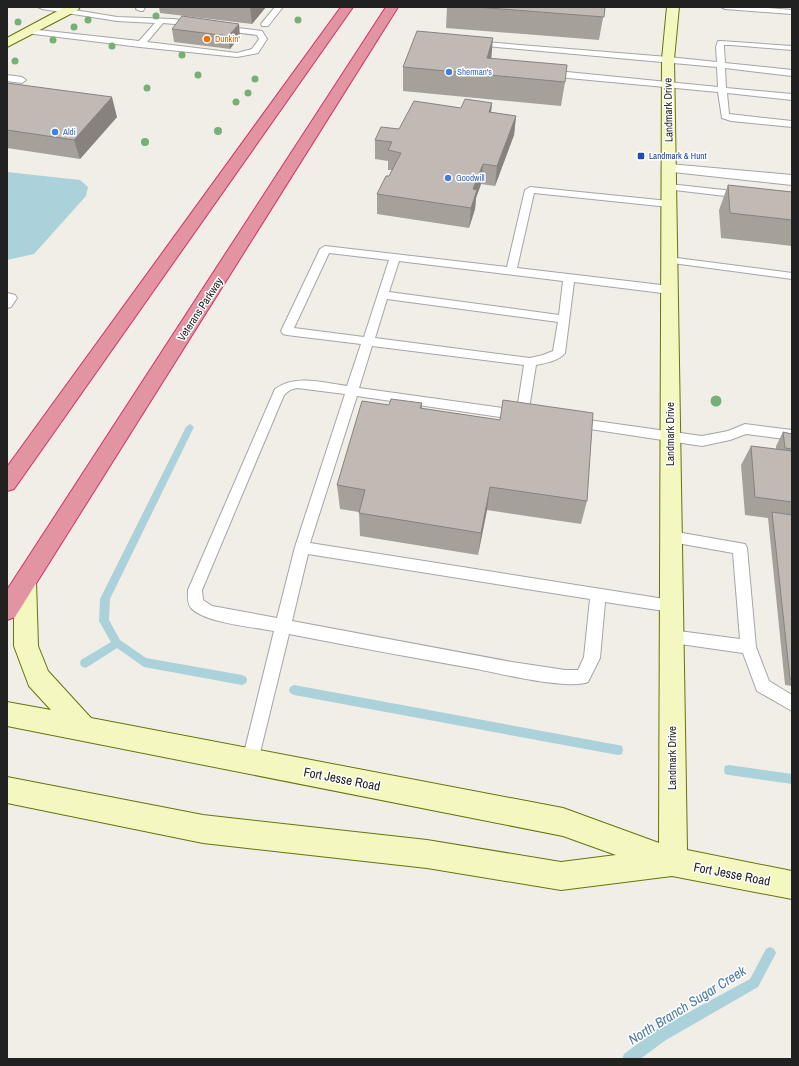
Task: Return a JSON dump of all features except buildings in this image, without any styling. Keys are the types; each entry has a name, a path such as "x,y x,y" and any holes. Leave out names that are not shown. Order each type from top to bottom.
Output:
{"highway":[{"path":"7,483 347,7"},
{"name":"Veterans Parkway","path":"7,610 392,7"}],"street":[{"name":"Landmark Drive","path":"672,862 668,59 673,7"},
{"path":"7,43 70,9"},
{"path":"669,186 792,180"},
{"path":"25,582 26,646 38,678 84,729"},
{"name":"Fort Jesse Road","path":"7,714 563,822 672,862 792,885"},
{"name":"Fort Jesse Road","path":"14,796 203,829 427,854 561,876 672,862"}],"lane":[{"path":"29,31 237,55 252,52 257,49 263,39 263,36 259,33 161,21 117,19 70,9 42,7"},
{"path":"266,24 279,7"},
{"path":"725,7 792,10"},
{"path":"140,45 161,21"},
{"path":"470,43 668,59 792,73"},
{"path":"792,48 731,43 722,43 720,47 725,116 731,118 792,124"},
{"path":"540,72 792,97"},
{"path":"7,78 22,80"},
{"path":"511,271 530,190 669,186 754,197"},
{"path":"569,279 559,353 546,359 530,362 287,331 325,249 670,290"},
{"path":"250,761 302,547 395,257"},
{"path":"669,260 792,276"},
{"path":"383,295 564,319"},
{"path":"7,297 11,298 7,304"},
{"path":"522,415 530,362"},
{"path":"537,418 352,391 297,384 286,386 279,392 195,590 196,602 208,612 512,669 566,677 582,677 592,658 598,594"},
{"path":"560,421 702,441 730,435 745,429 792,435"},
{"path":"671,536 740,548 748,647 763,686 792,704"},
{"path":"302,547 671,606"},
{"path":"671,637 748,647"}],"water":[{"path":"7,172 80,180 88,187 86,196 34,254 7,260"}],"waterway":[{"path":"117,643 104,621 105,599 190,427"},
{"path":"85,663 117,643"},
{"path":"117,643 144,662 242,680"},
{"path":"294,690 618,750"},
{"path":"729,770 792,779"},
{"name":"North Branch Sugar Creek","path":"629,1059 661,1035 754,983 770,953"}],"place":[{"name":"Dunkin'","path":"207,39"},
{"name":"Sherman's","path":"449,72"},
{"name":"Aldi","path":"55,132"},
{"name":"Landmark & Hunt","path":"641,156"},
{"name":"Goodwill","path":"448,178"}]}
